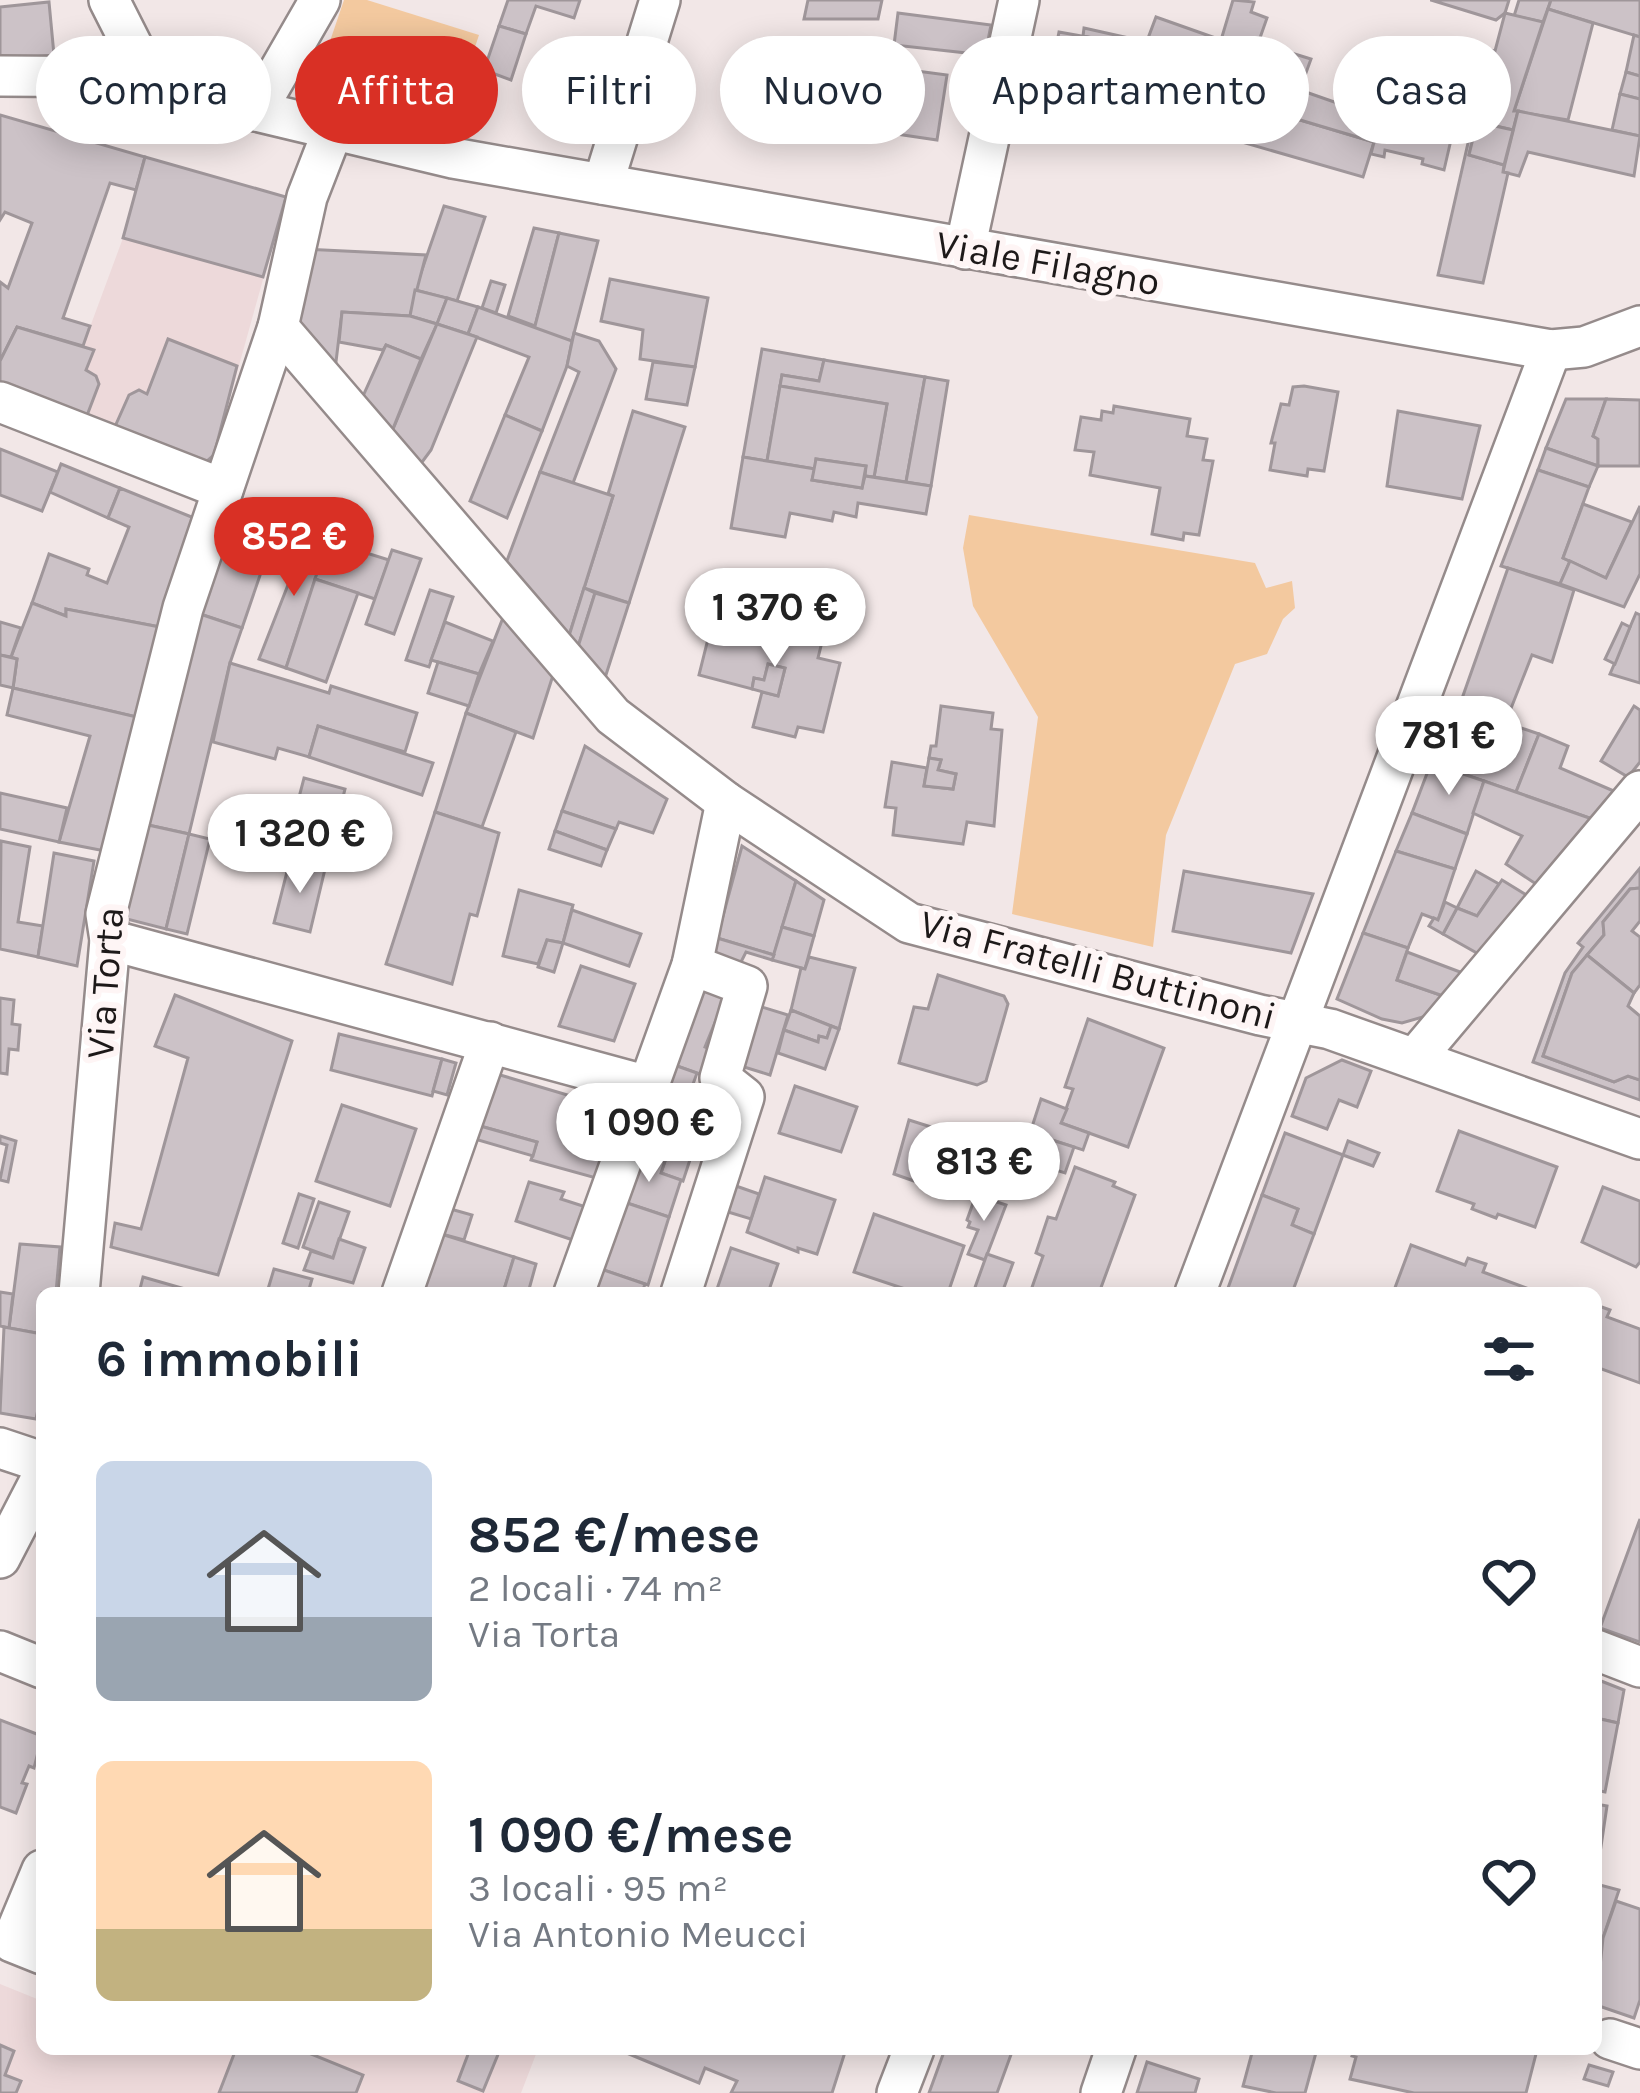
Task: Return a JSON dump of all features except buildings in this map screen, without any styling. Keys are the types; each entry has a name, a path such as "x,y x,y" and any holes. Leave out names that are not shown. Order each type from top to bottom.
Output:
{"street":[{"path":"109,0 127,36"},
{"path":"271,85 320,0"},
{"path":"603,184 660,0"},
{"path":"965,249 1019,0"},
{"name":"Viale Filagno","path":"0,76 36,76"},
{"name":"Via Torta","path":"80,1287 110,940 106,914 183,608 278,327 307,197 328,144"},
{"name":"Viale Filagno","path":"393,144 1551,350 1584,347 1640,326"},
{"name":"Via Fratelli Buttinoni","path":"278,327 613,716 726,802 909,923 1416,1057 1640,1139"},
{"path":"1197,1287 1551,350"},
{"path":"0,402 223,489"},
{"path":"1416,1057 1640,791"},
{"path":"576,1287 692,965 726,802"},
{"path":"110,940 648,1086"},
{"path":"683,1287 744,1097 720,1078 747,986 692,965"},
{"path":"404,1287 490,1042"},
{"path":"0,1448 36,1460"},
{"path":"0,1558 36,1489"},
{"path":"0,1651 36,1666"},
{"path":"1602,1652 1640,1667"},
{"path":"36,1897 12,1942 36,1952"},
{"path":"897,2093 912,2055"},
{"path":"1101,2093 1114,2055"}],"shaded area":[{"path":"344,0 367,0 479,35 479,36 332,36"},
{"path":"145,157 286,197 214,455 86,418 99,384 86,370 94,350 83,346 123,238"},
{"path":"969,515 1255,563 1266,588 1292,581 1295,608 1283,619 1267,654 1235,664 1166,835 1153,947 1012,914 1038,717 973,606 963,548"},
{"path":"0,1984 36,1999 36,2055 536,2055 521,2093 0,2093"}]}
